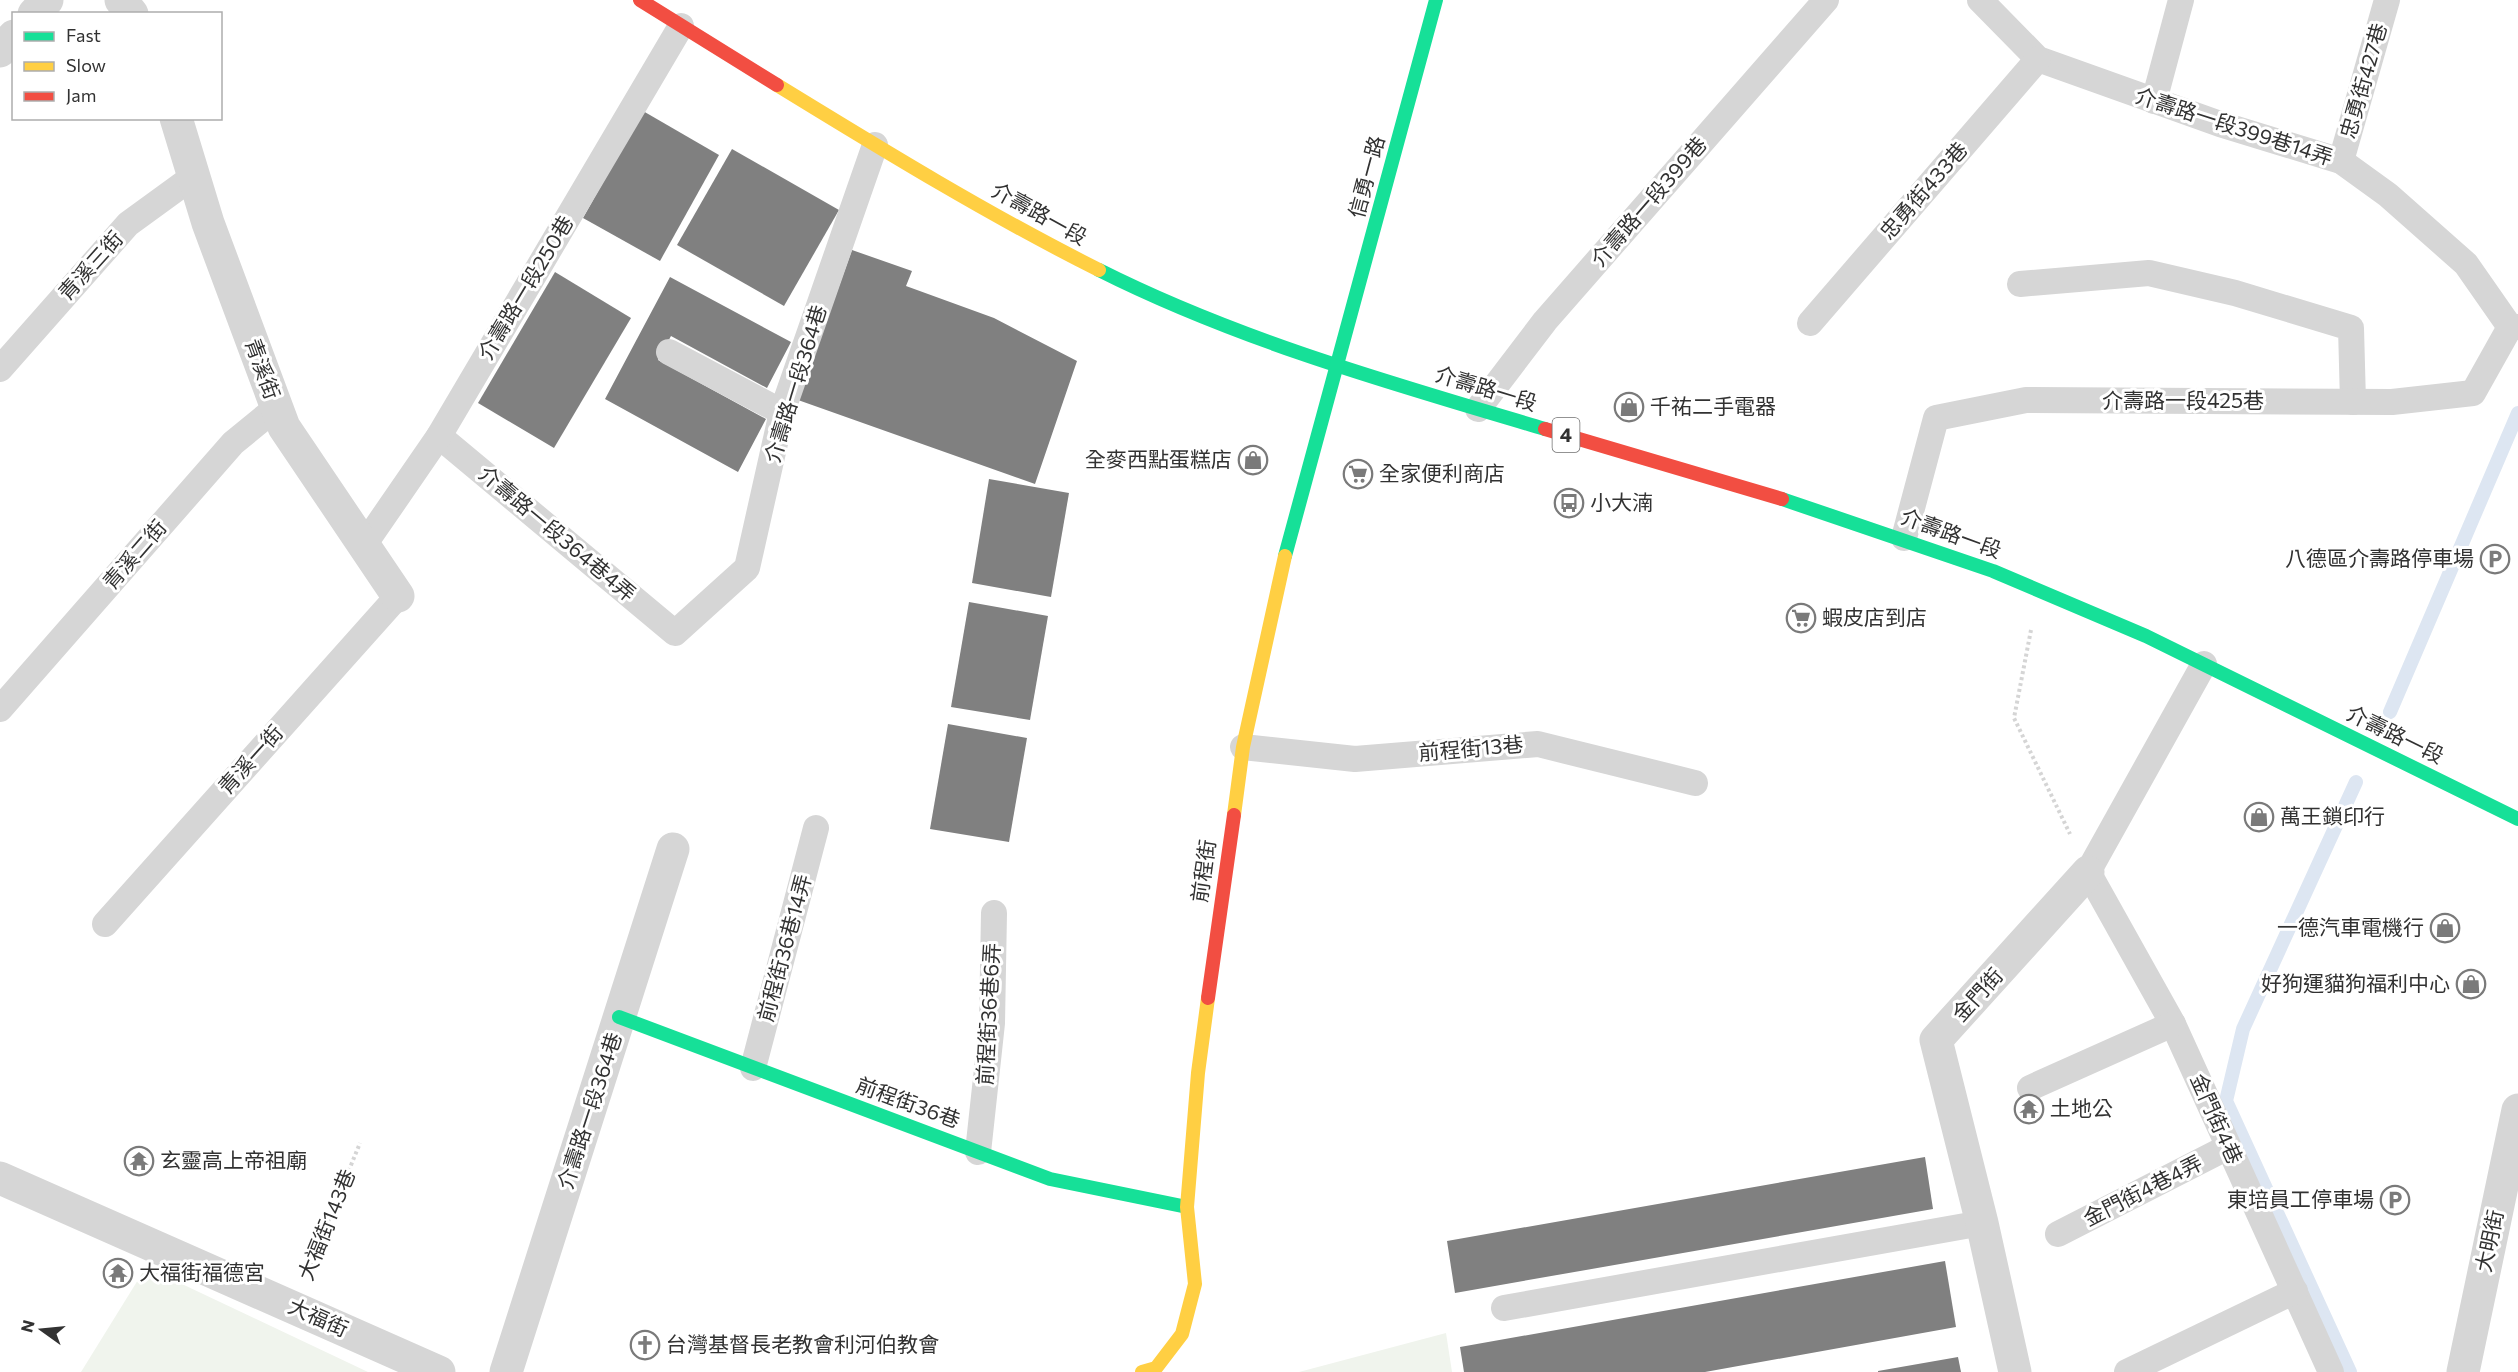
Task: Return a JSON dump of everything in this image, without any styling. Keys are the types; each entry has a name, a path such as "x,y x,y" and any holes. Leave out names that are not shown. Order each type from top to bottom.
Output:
{"main road":[{"name":"介壽路一段","path":"640,0 875,145 1053,248 1141,291 1269,342 1339,365 1478,409 1780,498 1904,538 2039,590 2146,636 2518,819"},
{"name":"信勇一路","path":"1339,365 1436,0"},
{"name":"前程街","path":"1142,1372 1156,1368 1182,1334 1195,1284 1187,1207 1198,1073 1243,747 1281,571 1339,365"},
{"name":"前程街36巷","path":"619,1017 1050,1179 1187,1207"}],"street":[{"path":"36,12 47,0"},
{"path":"121,0 130,12"},
{"path":"0,51 12,38"},
{"name":"青溪街","path":"177,120 208,223 284,427 398,596"},
{"name":"介壽路一段364巷","path":"506,1372 673,849"},
{"name":"金門街","path":"2015,1372 1982,1223 1936,1040 2088,872"},
{"name":"大明街","path":"2463,1372 2518,1110"},
{"name":"大福街","path":"0,1178 439,1372"}],"lane":[{"name":"介壽路一段399巷","path":"1478,409 1545,321 1826,0"},
{"path":"1980,0 2038,59"},
{"path":"2154,101 2181,0"},
{"name":"忠勇街427巷","path":"2341,161 2387,0"},
{"name":"介壽路一段250巷","path":"364,545 439,436 681,26"},
{"name":"介壽路一段399巷14弄","path":"2038,59 2154,101 2341,161 2388,195 2466,264 2514,327"},
{"name":"忠勇街433巷","path":"1810,323 2038,59"},
{"name":"介壽路一段364巷","path":"675,633 747,568 782,412 875,145"},
{"name":"青溪三街","path":"0,369 128,224 194,176"},
{"path":"2020,284 2149,273 2235,293 2351,328 2353,402"},
{"name":"介壽路一段425巷","path":"1904,538 1936,418 2026,400 2392,402 2473,393 2514,327"},
{"path":"669,352 782,412"},
{"name":"青溪二街","path":"0,709 233,443 276,407"},
{"name":"介壽路一段364巷4弄","path":"439,436 675,633"},
{"name":"青溪一街","path":"105,924 398,596"},
{"name":"金門街","path":"2088,872 2204,664"},
{"name":"前程街13巷","path":"1243,747 1355,759 1538,744 1695,783"},
{"name":"前程街36巷14弄","path":"753,1068 816,828"},
{"name":"金門街4巷","path":"2088,872 2174,1024 2331,1372"},
{"name":"前程街36巷6弄","path":"978,1152 992,1023 994,913"},
{"path":"2030,1088 2174,1024"},
{"name":"金門街4巷4弄","path":"2058,1234 2228,1147"},
{"path":"1504,1308 1982,1223"},
{"path":"2127,1372 2295,1292"}],"path":[{"path":"2039,590 2014,718 2088,872"},
{"name":"大福街143巷","path":"294,1308 360,1143"}],"shaded area":[{"path":"146,1267 368,1372 81,1372"},
{"path":"1446,1333 1452,1372 1299,1372"}],"building":[{"path":"643,111 719,155 660,261 583,218"},
{"path":"732,149 839,210 784,306 677,245"},
{"path":"852,250 912,271 906,286 994,318 1077,361 1035,484 798,400"},
{"path":"555,272 631,318 554,448 478,403"},
{"path":"670,277 791,342 767,388 671,336 658,360 766,419 738,472 605,399"},
{"path":"989,479 1069,493 1051,597 972,583"},
{"path":"969,602 1048,616 1030,720 951,707"},
{"path":"948,724 1027,738 1009,842 930,829"},
{"path":"1925,1157 1933,1209 1455,1293 1447,1241"},
{"path":"1945,1261 1956,1327 1705,1372 1464,1372 1460,1347"},
{"path":"1958,1357 1961,1372 1878,1372 1878,1371"}],"waterway":[{"path":"2390,712 2518,413"},
{"path":"2350,1372 2226,1101 2243,1029 2356,782"}],"traffic: fast":[{"path":"1285,556 1436,0"},
{"path":"1099,270 1152,295 1262,340 1375,378 1545,429"},
{"path":"1782,499 1993,571 2146,636 2518,819"},
{"path":"619,1017 1050,1179 1187,1207"}],"traffic: slow":[{"path":"777,85 896,158 1099,270"},
{"path":"1234,815 1243,747 1285,556"},
{"path":"1142,1372 1156,1368 1182,1334 1195,1284 1187,1207 1198,1073 1208,998"}],"traffic: jam":[{"path":"640,0 777,85"},
{"path":"1545,429 1782,499"},
{"path":"1208,998 1234,815"}],"place":[{"name":"千祐二手電器","path":"1629,407"},
{"name":"全麥西點蛋糕店","path":"1253,460"},
{"name":"全家便利商店","path":"1358,474"},
{"name":"小大湳","path":"1569,503"},
{"name":"八德區介壽路停車場","path":"2495,559"},
{"name":"蝦皮店到店","path":"1801,618"},
{"name":"萬王鎖印行","path":"2259,817"},
{"name":"一德汽車電機行","path":"2445,928"},
{"name":"好狗運貓狗福利中心","path":"2471,984"},
{"name":"土地公","path":"2029,1109"},
{"name":"玄靈高上帝祖廟","path":"139,1161"},
{"name":"東培員工停車場","path":"2395,1200"},
{"name":"大福街福德宮","path":"118,1273"},
{"name":"台灣基督長老教會利河伯教會","path":"645,1345"}]}
